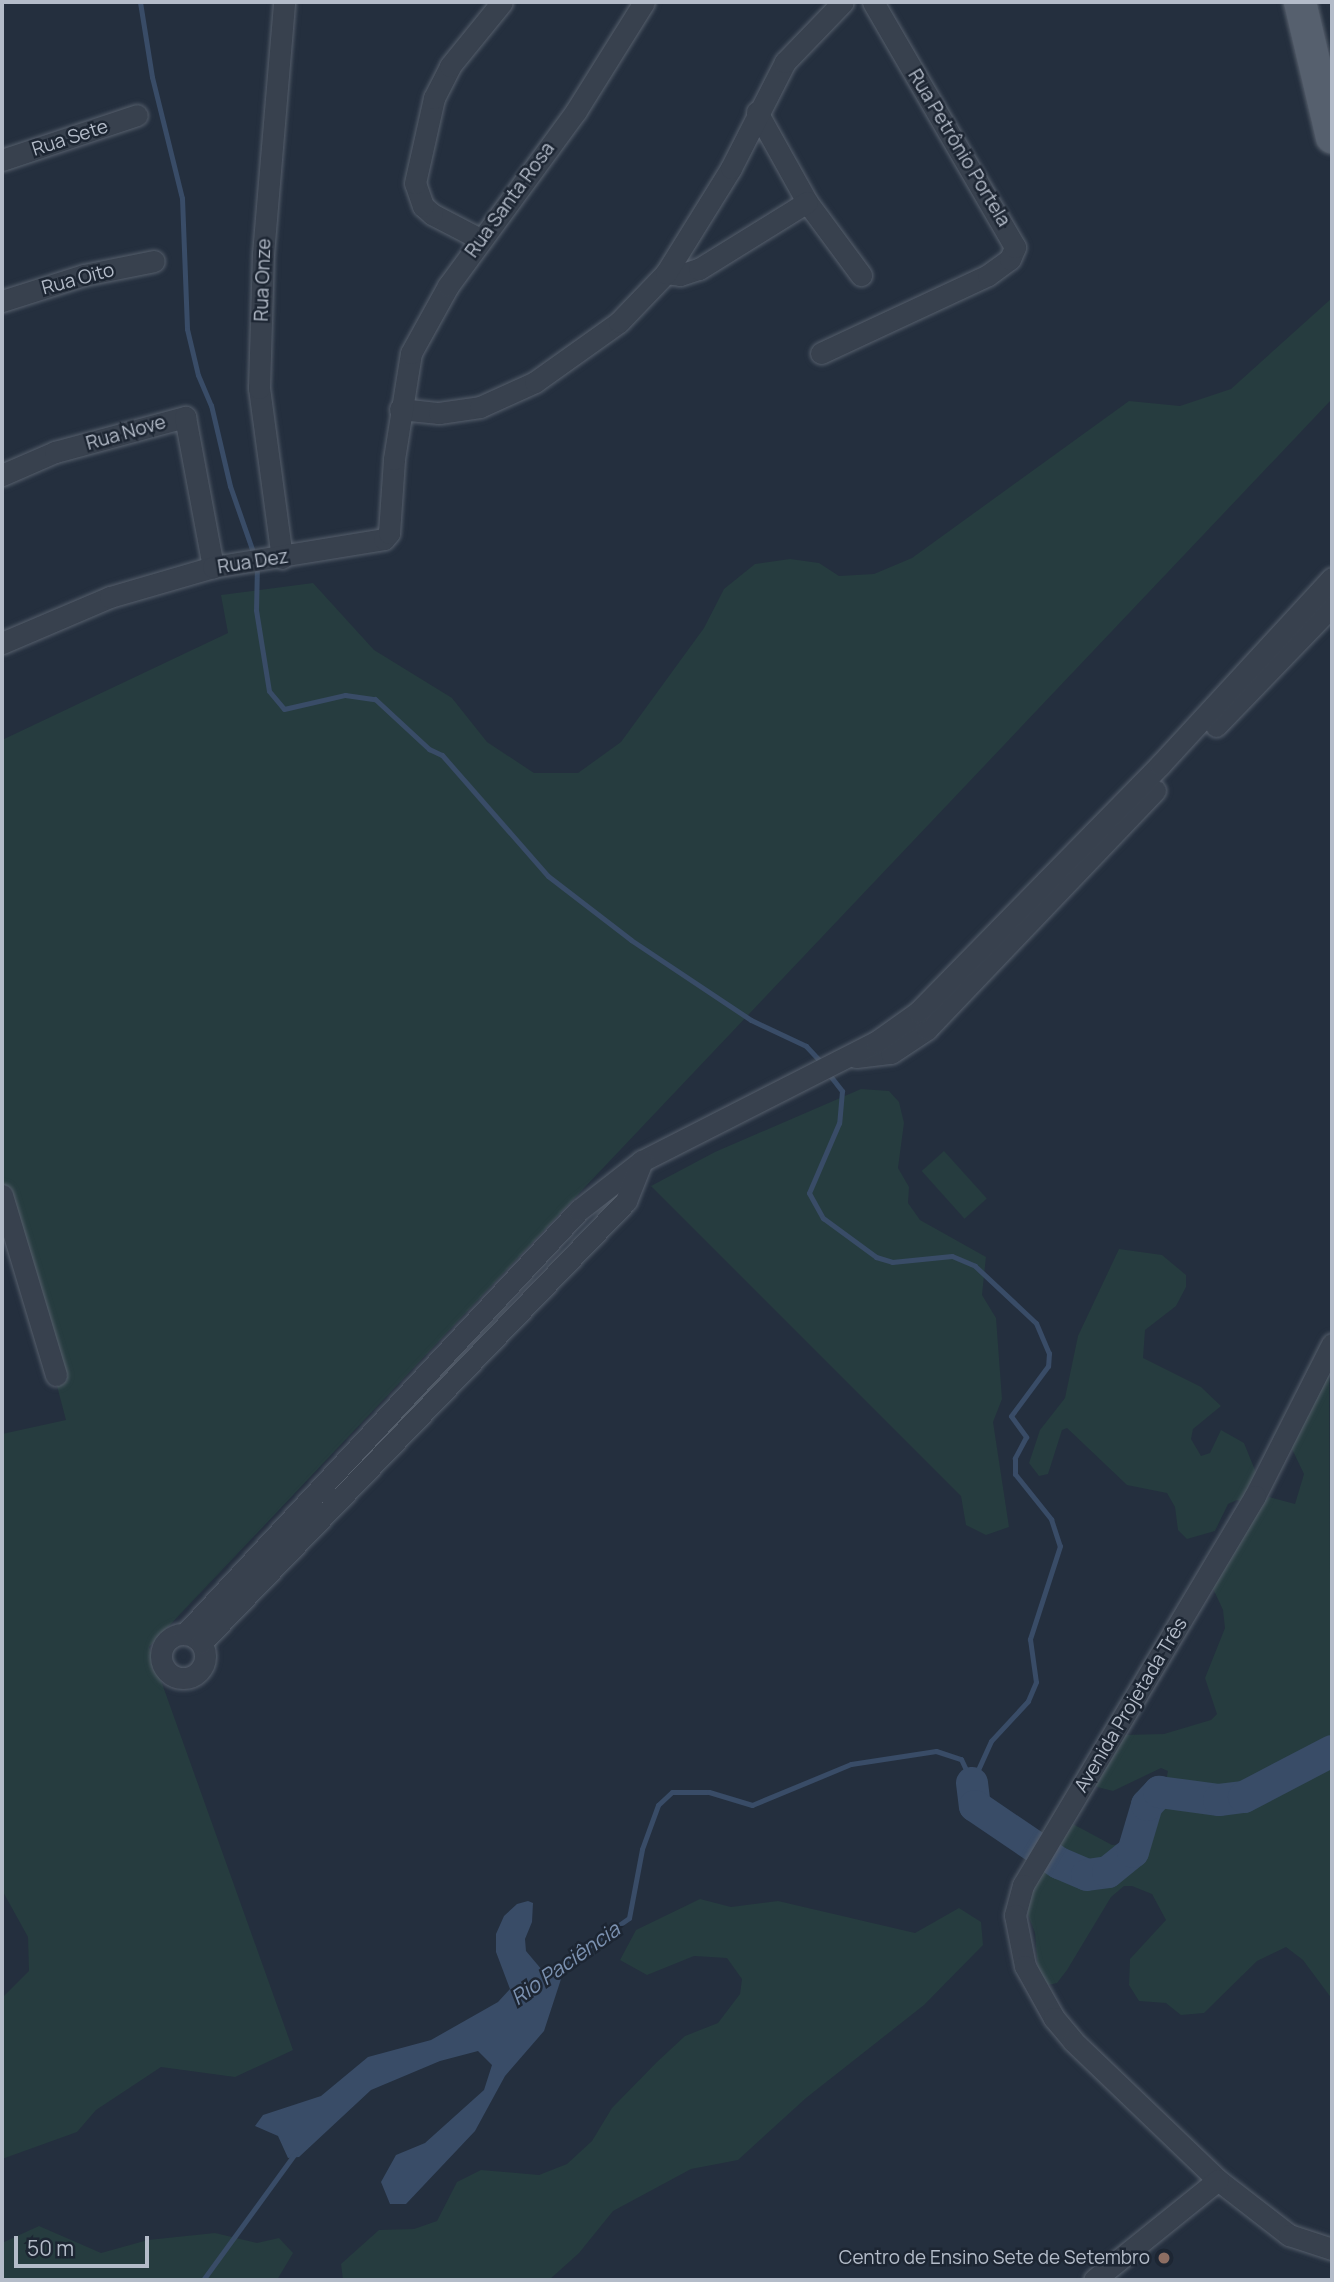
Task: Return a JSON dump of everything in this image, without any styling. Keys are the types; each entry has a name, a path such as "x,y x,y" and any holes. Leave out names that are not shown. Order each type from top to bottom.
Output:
{"main road":[{"path":"1300,2 1332,138"},
{"path":"1309,38 1332,108"}],"street":[{"name":"Rua Onze","path":"274,559 259,388 263,254 284,2"},
{"path":"480,239 432,214 423,206 415,183 434,98 450,66 502,2"},
{"name":"Rua Santa Rosa","path":"400,409 411,353 480,239 576,111 644,2"},
{"path":"400,409 439,413 481,407 535,382 619,322 666,273 731,168 757,112 785,62 843,2"},
{"name":"Rua Petrônio Portela","path":"821,353 988,275 1010,259 1015,247 873,2"},
{"path":"757,112 807,202 861,275"},
{"name":"Rua Sete","path":"2,160 137,115"},
{"path":"666,273 680,275 699,269 807,202"},
{"name":"Rua Oito","path":"2,301 84,275 154,261"},
{"name":"Rua Dez","path":"2,643 110,597 213,567 375,544 389,533 400,409"},
{"name":"Rua Nove","path":"2,475 55,452 185,416 213,567"},
{"path":"193,1639 579,1210 642,1161 844,1058 918,1012 1057,884 1329,596"},
{"path":"2,1195 56,1376"},
{"name":"Avenida Projetada Três","path":"1332,1343 1255,1496 1023,1885 1015,1915 1025,1966 1054,2018 1095,2063 1218,2180 1289,2235 1332,2249"},
{"path":"1094,2280 1218,2180"}],"green space":[{"path":"1332,298 1332,399 149,1647 293,2050 235,2077 161,2067 96,2110 77,2132 2,2159 2,1998 29,1971 28,1937 2,1890 2,1434 66,1420 2,1177 2,740 228,633 221,595 313,583 374,650 452,698 487,742 534,773 578,773 621,742 704,628 724,589 755,564 790,559 819,563 839,576 874,574 912,558 1129,401 1180,406 1231,389"},
{"path":"861,1089 889,1091 899,1102 904,1123 898,1168 909,1187 908,1203 920,1220 986,1257 982,1295 996,1318 1002,1399 993,1422 1009,1527 986,1535 966,1525 961,1496 651,1186 715,1152"},
{"path":"944,1151 987,1199 965,1219 922,1171"},
{"path":"1119,1249 1162,1255 1186,1275 1186,1287 1176,1306 1145,1330 1143,1358 1201,1387 1221,1406 1193,1429 1191,1439 1201,1456 1210,1453 1221,1430 1244,1443 1263,1490 1248,1504 1237,1500 1228,1504 1215,1531 1187,1539 1178,1530 1175,1507 1167,1493 1127,1485 1067,1428 1062,1430 1048,1474 1039,1476 1029,1463 1040,1430 1065,1398 1078,1336"},
{"path":"1329,1368 1332,1999 1303,1960 1286,1947 1257,1961 1204,2013 1181,2015 1166,2003 1139,2001 1129,1985 1130,1959 1166,1920 1152,1894 1132,1886 1124,1886 1111,1897 1067,1970 1057,1983 1048,1985 1038,1971 1035,1933 1024,1904 1071,1823 1112,1845 1126,1844 1164,1790 1168,1771 1161,1768 1113,1791 1097,1787 1091,1777 1122,1735 1164,1734 1211,1720 1217,1714 1205,1678 1225,1628 1223,1610 1203,1567 1269,1497 1295,1504 1304,1474 1292,1449 1290,1430"},
{"path":"700,1899 731,1907 778,1901 915,1933 959,1908 981,1922 983,1945 924,2005 806,2098 738,2160 691,2169 613,2211 579,2253 549,2280 343,2280 341,2264 379,2230 414,2229 437,2221 457,2182 481,2170 539,2175 567,2164 592,2141 612,2108 657,2062 685,2036 718,2023 740,1994 742,1979 727,1958 694,1956 647,1975 620,1960 636,1930"},
{"path":"39,2226 101,2253 148,2240 215,2233 257,2243 279,2238 293,2253 277,2280 2,2280 2,2243"}],"water":[{"path":"528,1901 533,1903 532,1922 525,1939 526,1951 542,1970 563,1973 544,2031 505,2076 475,2131 406,2204 390,2204 381,2182 396,2155 425,2143 484,2090 492,2065 478,2051 440,2061 371,2090 299,2157 288,2158 278,2136 255,2126 263,2115 321,2096 368,2057 431,2040 498,2002 510,1989 496,1952 496,1934 504,1916 517,1904"}],"waterway":[{"path":"140,2 152,77 182,198 187,329 198,375 211,405 230,486 254,555"},
{"path":"257,564 256,610 269,691 284,709 345,695 375,699 429,749 442,755 548,876 631,940 751,1020 806,1046 823,1064"},
{"path":"828,1073 842,1091 839,1123 809,1193 823,1218 876,1257 892,1262 952,1256 975,1266 1036,1323 1049,1353 1048,1366 1011,1416 1026,1437 1015,1458 1015,1474 1051,1519 1060,1546 1030,1639 1036,1682 1028,1701 991,1741 972,1783"},
{"name":"Rio Paciência","path":"551,1973 629,1918 642,1849 658,1805 672,1792 709,1792 752,1805 851,1764 936,1751 961,1759 972,1783"},
{"name":"Rio Paciência","path":"972,1783 975,1806 1059,1863 1087,1875 1108,1872 1133,1852 1147,1805 1159,1792 1219,1800 1244,1797 1332,1751"},
{"name":"Rio Paciência","path":"203,2280 296,2152"}],"place":[{"name":"Centro de Ensino Sete de Setembro","path":"1164,2258"}]}
